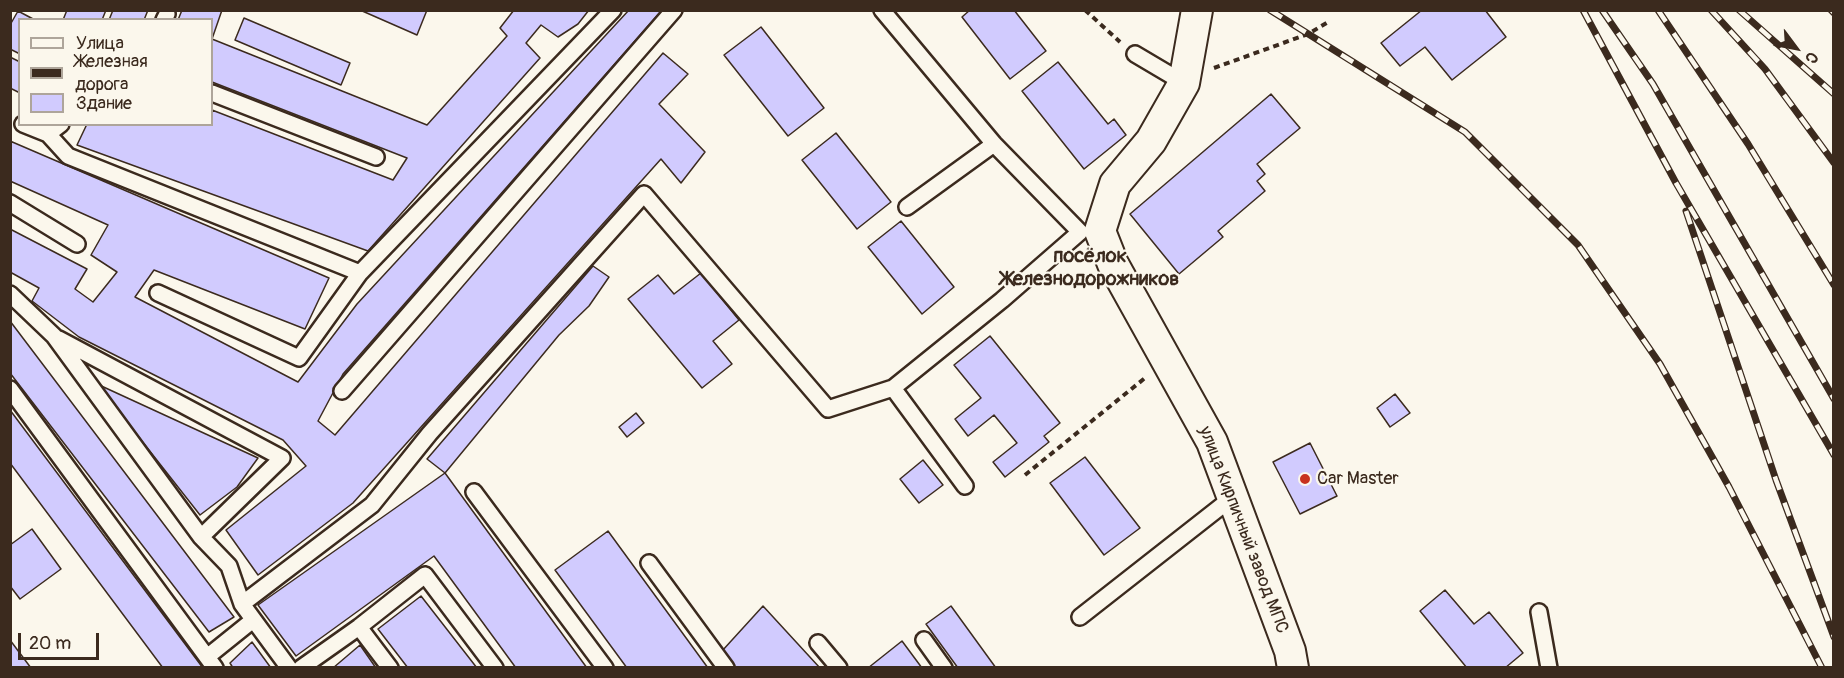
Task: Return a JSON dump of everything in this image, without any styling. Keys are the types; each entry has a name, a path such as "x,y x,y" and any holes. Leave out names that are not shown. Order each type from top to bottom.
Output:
{"street":[{"path":"1090,232 1115,184 1151,141 1185,83 1197,10"},
{"name":"улица Кирпичный завод МПС","path":"1090,232 1113,264 1212,441 1290,651 1293,668"}],"lane":[{"path":"158,293 299,358 360,273 613,10"},
{"path":"342,391 674,10"},
{"path":"242,604 372,505 430,433 644,195 828,409 892,388 1090,232 994,144 882,10"},
{"path":"1135,54 1185,83"},
{"path":"213,93 376,157"},
{"path":"35,126 55,129 68,156 360,273"},
{"path":"907,207 994,144"},
{"path":"10,203 77,244"},
{"path":"10,294 54,336 201,537 229,566 242,604 289,668"},
{"path":"54,336 282,458 201,537"},
{"path":"892,388 965,486"},
{"path":"10,389 211,662 253,620"},
{"path":"474,492 605,668"},
{"path":"1080,617 1233,497"},
{"path":"648,562 726,668"},
{"path":"302,668 425,575 495,668"},
{"path":"1539,612 1549,668"},
{"path":"359,627 390,668"},
{"path":"924,640 944,668"},
{"path":"818,643 838,668"}],"path":[{"path":"1085,10 1105,30 1135,54"},
{"path":"1185,83 1202,72 1308,34 1330,21"},
{"path":"1025,475 1166,361"}],"building":[{"path":"67,10 106,10 103,18 64,18"},
{"path":"113,10 148,10 145,18 110,18"},
{"path":"182,10 222,10 213,36 213,18 179,18"},
{"path":"360,10 427,10 417,35"},
{"path":"514,10 589,10 578,24 558,37 541,25 526,43 540,58 368,251 77,145 86,126 213,126 213,110 393,180 407,158 213,82 213,39 427,125 507,36 500,28"},
{"path":"629,10 662,10 343,374 318,421 335,435 663,53 688,74 659,104 705,152 681,183 661,159 353,503 258,575 226,530 306,466 283,440 79,337 32,301 39,288 10,272 10,229 87,269 75,289 93,302 117,272 91,255 108,225 10,181 10,141 329,278 305,329 154,270 135,297 298,382 357,304"},
{"path":"970,10 1014,10 1046,51 1010,79 962,17"},
{"path":"1422,10 1485,10 1506,37 1452,80 1425,47 1400,66 1381,43"},
{"path":"18,11 31,18 18,18 18,53 10,49 10,25"},
{"path":"244,18 350,63 341,85 235,40"},
{"path":"761,27 824,108 788,136 724,55"},
{"path":"10,57 18,61 18,92 10,88"},
{"path":"1058,62 1108,124 1114,119 1126,135 1084,169 1022,91"},
{"path":"1271,94 1300,128 1257,164 1265,174 1257,181 1265,191 1218,231 1223,237 1179,274 1130,214"},
{"path":"836,133 891,202 857,229 802,160"},
{"path":"901,221 954,287 922,314 868,247"},
{"path":"593,266 609,277 589,306 559,335 445,473 427,459"},
{"path":"701,273 739,320 713,341 732,364 702,388 628,299 658,275 674,294"},
{"path":"10,321 234,617 209,632 10,373"},
{"path":"990,336 1060,423 1044,436 1049,442 1005,477 993,462 1017,443 994,415 968,436 955,419 981,398 954,365"},
{"path":"97,384 258,458 237,487 200,515"},
{"path":"1395,394 1410,413 1390,427 1377,408"},
{"path":"10,410 203,668 163,668 10,463"},
{"path":"636,413 644,423 627,437 619,427"},
{"name":"Car Master","path":"1310,443 1337,496 1300,514 1273,462"},
{"path":"1085,457 1140,528 1104,555 1050,483"},
{"path":"923,460 943,485 919,503 900,479"},
{"path":"445,473 587,668 516,668 434,556 296,656 258,605"},
{"path":"32,529 61,569 20,599 10,586 10,545"},
{"path":"608,531 708,668 627,668 555,570"},
{"path":"1445,590 1474,624 1489,612 1523,653 1505,668 1467,668 1420,611"},
{"path":"421,596 477,668 408,668 378,629"},
{"path":"763,606 820,668 736,668 722,651"},
{"path":"951,606 996,668 958,668 926,624"},
{"path":"10,640 31,668 10,668"},
{"path":"902,641 922,668 868,668"},
{"path":"252,642 271,668 233,668 230,663"},
{"path":"360,645 376,668 333,668"}],"railway":[{"path":"1270,10 1465,132 1578,245 1660,364 1729,487 1822,668"},
{"path":"1583,10 1676,183 1834,455"},
{"path":"1602,10 1653,84 1834,399"},
{"path":"1658,10 1748,144 1834,285"},
{"path":"1711,10 1765,69 1834,163"},
{"path":"1739,10 1834,94"},
{"path":"1831,10 1834,13"},
{"path":"1686,211 1776,480 1834,637"}],"place":[{"name":"Car Master","path":"1305,479"}],"district":[{"name":"посёлок Железнодорожников","path":"1090,268"}]}
